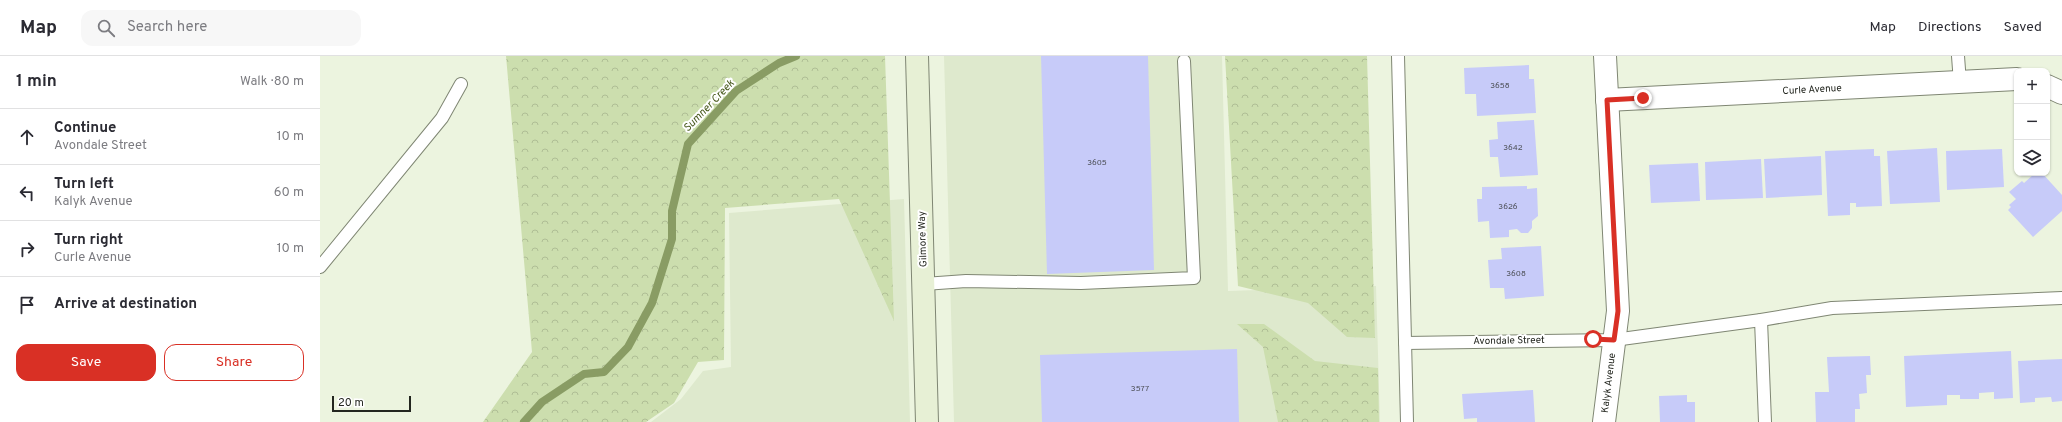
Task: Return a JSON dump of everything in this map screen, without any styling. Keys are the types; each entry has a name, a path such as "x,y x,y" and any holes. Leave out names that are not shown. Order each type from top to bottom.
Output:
{"street":[{"name":"Gilmore Way","path":"918,56 928,422"},
{"name":"Kalyk Avenue","path":"1604,422 1618,311 1605,56"},
{"name":"Curle Avenue","path":"1607,100 2014,79"},
{"path":"2050,87 2062,93"}],"lane":[{"path":"1398,56 1407,422"},
{"path":"1958,56 1960,83"},
{"path":"924,284 966,281 1081,283 1194,278 1184,61"},
{"path":"320,267 442,118 461,84"},
{"name":"Avondale Street","path":"1405,343 1614,340 1761,320 1832,308 2062,298"},
{"path":"1761,320 1765,422"}],"shaded area":[{"path":"944,56 1222,56 1228,291 1376,286 1380,422 954,422"},
{"path":"904,199 910,422 651,422 681,399 703,371 731,367 729,213"}],"green space":[{"path":"506,56 885,56 894,321 839,199 725,208 724,360 698,362 674,403 646,422 483,422 532,352"},
{"path":"1225,56 1367,56 1375,338 1347,337 1308,303 1238,286"},
{"path":"1237,324 1264,324 1315,361 1378,368 1379,422 1278,422 1263,347"}],"building":[{"path":"1041,56 1148,56 1154,270 1047,274"},
{"path":"1529,65 1529,79 1534,79 1536,113 1477,116 1476,94 1465,94 1464,68"},
{"path":"1534,120 1538,175 1500,177 1498,157 1490,157 1489,140 1498,139 1497,122"},
{"path":"1937,148 1940,202 1890,204 1887,151"},
{"path":"1874,149 1874,156 1880,156 1882,206 1856,207 1856,203 1850,203 1850,215 1828,216 1825,151"},
{"path":"2002,149 2004,187 1947,190 1946,151"},
{"path":"1821,156 1822,195 1766,198 1764,159"},
{"path":"1761,159 1763,198 1706,200 1705,162"},
{"path":"1698,163 1700,201 1651,203 1649,165"},
{"path":"2032,176 2045,176 2062,195 2062,211 2033,237 2008,210 2011,207 2009,205 2016,199 2009,192 2022,181 2024,183"},
{"path":"1527,186 1527,189 1537,188 1538,216 1532,221 1532,228 1528,233 1521,233 1517,229 1509,230 1509,237 1490,238 1489,221 1478,222 1477,199 1482,199 1482,187"},
{"path":"1541,246 1544,296 1505,299 1504,288 1490,288 1488,260 1502,259 1501,248"},
{"path":"1237,349 1239,422 1042,422 1040,355"},
{"path":"2011,351 2013,398 1994,399 1994,392 1979,393 1979,399 1960,399 1960,395 1947,395 1947,405 1906,407 1904,356"},
{"path":"1870,356 1871,375 1866,375 1867,393 1859,394 1860,409 1855,409 1855,422 1816,422 1815,392 1829,392 1827,357"},
{"path":"2062,359 2062,401 2052,402 2051,397 2035,398 2035,402 2020,403 2018,361"},
{"path":"1533,390 1535,422 1477,422 1477,418 1464,419 1462,394"},
{"path":"1687,395 1687,402 1695,402 1695,422 1660,422 1659,396"}],"waterway":[{"name":"Sumner Creek","path":"524,422 542,402 584,374 604,372 628,347 652,303 672,239 672,211 688,144 736,91 779,63 796,56"}],"route":[{"path":"1593,339 1614,340 1618,311 1607,100 1643,98"}]}
